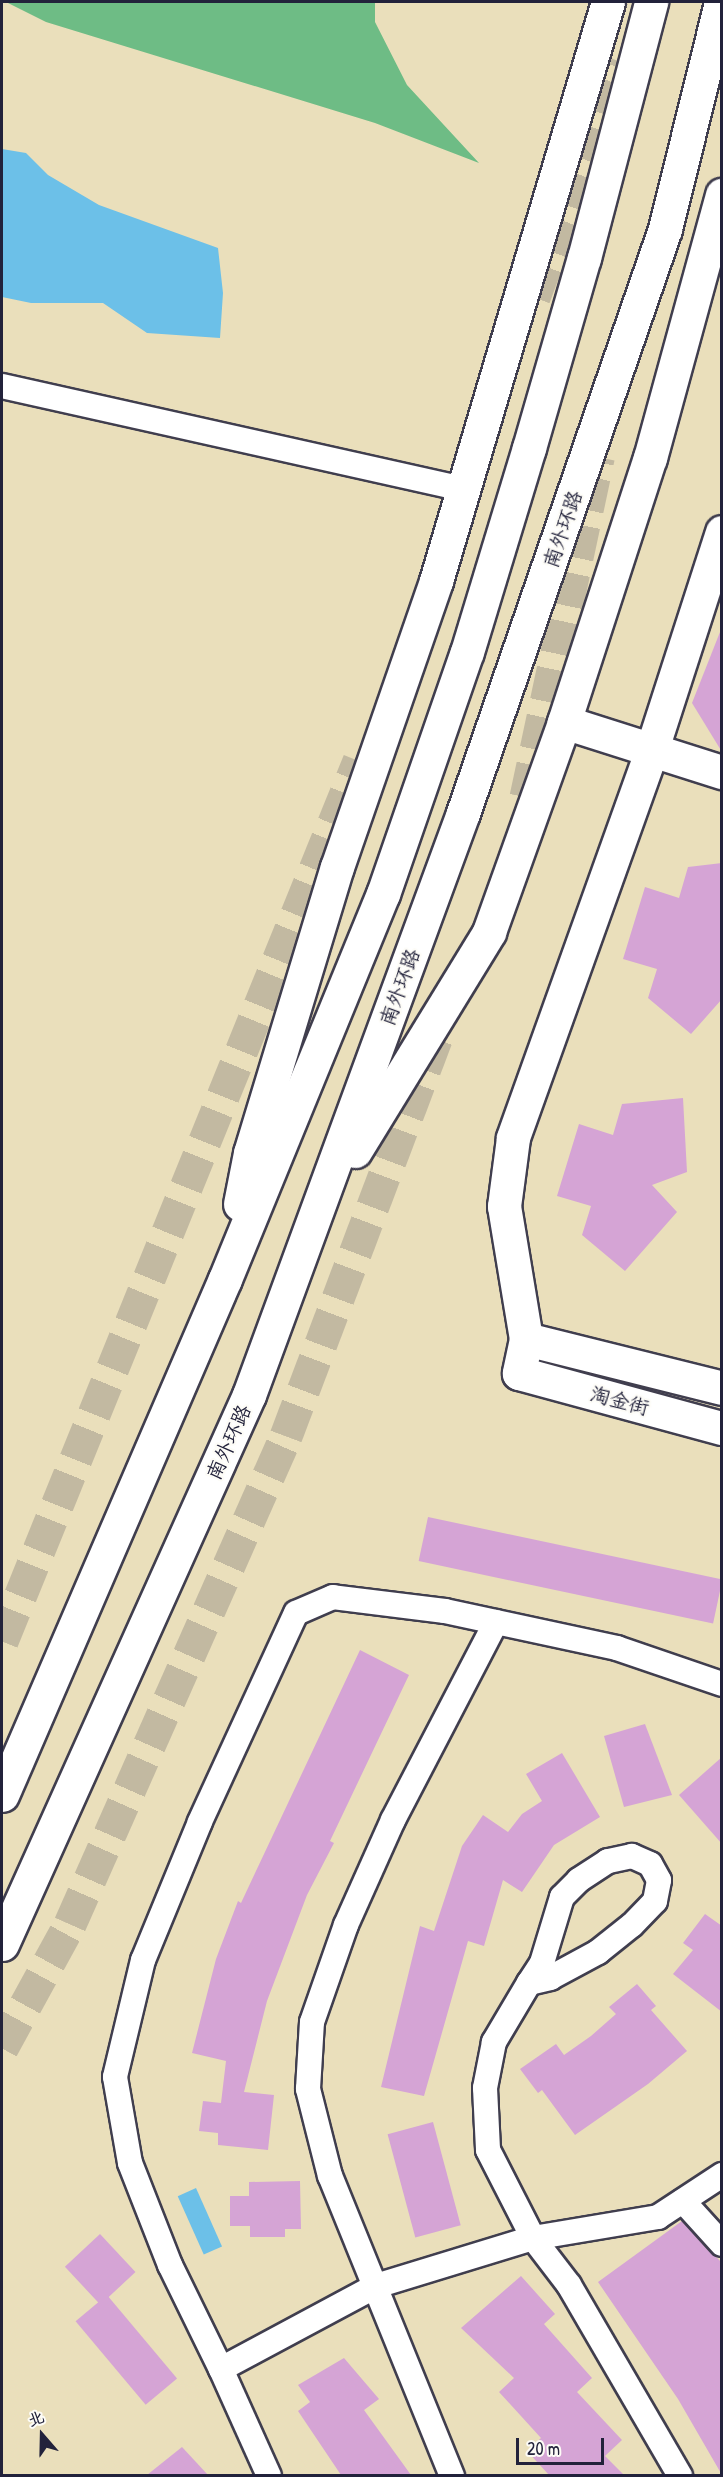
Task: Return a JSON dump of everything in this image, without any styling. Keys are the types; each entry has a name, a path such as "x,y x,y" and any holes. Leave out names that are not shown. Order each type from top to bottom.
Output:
{"main road":[{"path":"225,1279 250,1153 337,867 464,489 608,2"},
{"path":"2,1795 225,1279 382,894 466,652 584,258 651,2"},
{"name":"南外环路","path":"2,1944 249,1395 463,813 661,240 721,2"},
{"path":"316,1214 489,932 564,722 650,458 722,195"},
{"path":"722,532 651,752 513,1138 504,1206 526,1339 722,1388"},
{"path":"564,722 651,752 722,772"},
{"name":"淘金街","path":"526,1339 519,1373 722,1428"}],"street":[{"path":"2,386 464,489"},
{"path":"269,2475 171,2265 130,2163 115,2077 143,1960 200,1822 296,1613 333,1597 445,1611 617,1648 722,1684"},
{"path":"452,2475 330,2175 308,2089 312,2022 346,1925 393,1820 496,1622"},
{"path":"529,1983 550,1978 598,1952 632,1925 655,1901 660,1880 650,1864 632,1856 608,1861 579,1880 562,1897 542,1963 529,1983 494,2042 485,2088 488,2151 533,2238 569,2285 680,2475"},
{"path":"221,2369 376,2286 533,2238 658,2217 722,2175"},
{"path":"683,2201 722,2244"}],"green space":[{"path":"6,2 375,2 375,22 407,85 479,163 375,123 46,22"}],"water":[{"path":"2,149 26,153 48,175 99,205 218,248 223,293 220,338 147,333 103,303 31,303 2,297"},
{"path":"196,2188 222,2246 204,2255 178,2196"}],"building":[{"path":"720,632 722,632 722,752 692,703"},
{"path":"722,863 722,999 691,1034 648,998 657,969 623,959 645,887 679,898 688,867"},
{"path":"683,1098 687,1172 652,1185 677,1212 625,1271 582,1235 591,1206 557,1196 579,1124 613,1135 622,1104"},
{"path":"428,1517 722,1579 713,1624 419,1561"},
{"path":"360,1650 409,1675 330,1841 334,1843 307,1895 267,2001 244,2092 274,2095 268,2150 218,2145 218,2133 199,2131 203,2101 221,2103 226,2061 192,2053 216,1959 238,1901 241,1903"},
{"path":"645,1724 672,1795 624,1807 604,1736"},
{"path":"562,1753 600,1817 554,1845 522,1892 503,1880 484,1946 468,1941 424,2096 381,2087 420,1926 434,1931 462,1846 483,1815 508,1832 522,1814 542,1801 526,1774"},
{"path":"722,1757 722,1844 679,1795"},
{"path":"705,1914 722,1926 722,2012 673,1974 693,1950 683,1943"},
{"path":"637,1984 656,2006 651,2010 687,2051 648,2084 575,2135 542,2090 538,2093 520,2069 556,2044 564,2055 591,2036 616,2014 609,2007"},
{"path":"433,2122 461,2225 415,2238 388,2134"},
{"path":"300,2181 301,2229 285,2229 285,2237 250,2237 250,2226 230,2226 230,2196 249,2196 249,2182"},
{"path":"682,2221 722,2263 722,2475 678,2399 598,2282"},
{"path":"100,2234 135,2272 100,2305 65,2267"},
{"path":"521,2276 555,2314 544,2324 592,2378 577,2392 622,2440 605,2456 624,2475 549,2475 527,2451 541,2438 499,2392 514,2378 461,2328"},
{"path":"107,2295 177,2378 146,2405 76,2321"},
{"path":"344,2358 379,2399 364,2410 411,2475 341,2475 298,2411 310,2402 298,2385"},
{"path":"182,2447 208,2475 147,2475"}],"tunnel":[{"path":"534,297 622,62"},
{"path":"526,797 598,457"},
{"path":"2,1641 359,761"},
{"path":"2,2048 70,1924 286,1436 441,1026"}]}
